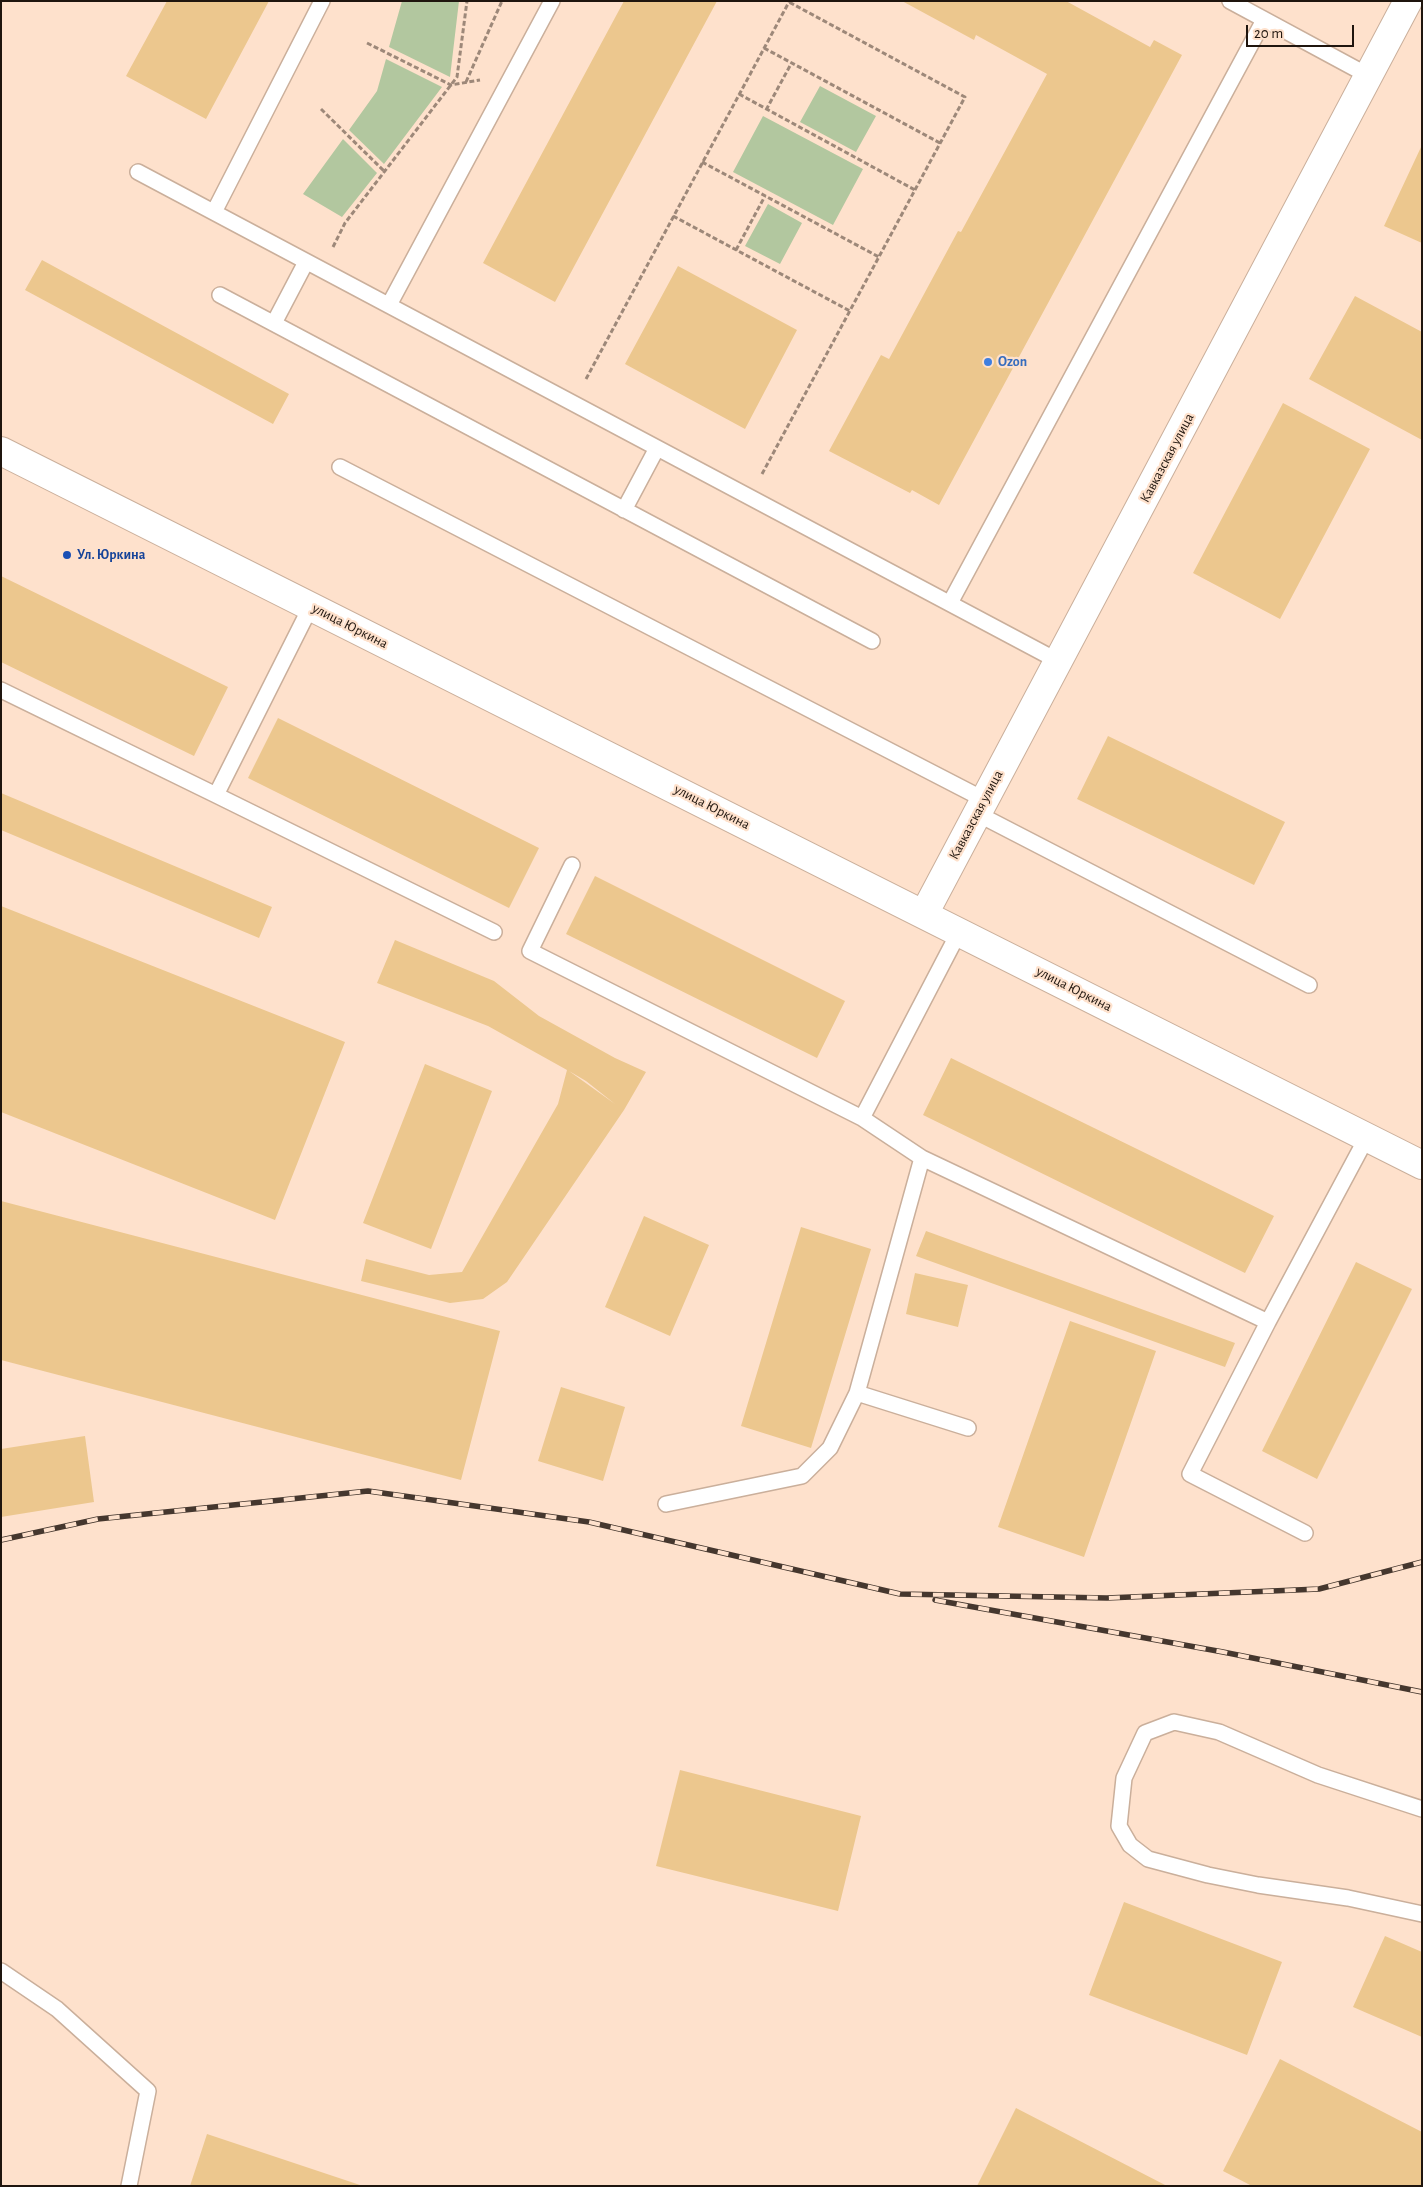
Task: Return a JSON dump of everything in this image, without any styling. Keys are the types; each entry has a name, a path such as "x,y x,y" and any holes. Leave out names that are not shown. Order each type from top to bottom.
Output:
{"main road":[{"name":"Кавказская улица","path":"924,914 1408,1"},
{"name":"улица Юркина","path":"1,451 1422,1165"}],"lane":[{"path":"214,212 322,1"},
{"path":"389,305 552,1"},
{"path":"1230,1 1246,5 1264,20 1369,76"},
{"path":"950,603 1264,20"},
{"path":"138,172 1058,660"},
{"path":"274,323 306,262"},
{"path":"220,295 872,641"},
{"path":"624,510 656,448"},
{"path":"340,468 980,806 1309,985"},
{"path":"216,795 311,606"},
{"path":"1,690 494,932"},
{"path":"572,865 530,951 862,1118 922,1158 1268,1322"},
{"path":"862,1118 959,932"},
{"path":"1305,1533 1190,1474 1268,1322 1367,1137"},
{"path":"666,1504 802,1476 830,1448 857,1393 922,1158"},
{"path":"857,1393 968,1428"},
{"path":"1422,1810 1318,1775 1219,1732 1174,1722 1145,1733 1124,1778 1119,1826 1130,1845 1148,1859 1208,1875 1258,1885 1348,1898 1422,1914"},
{"path":"1,1971 57,2009 148,2090 129,2186"}],"path":[{"path":"321,269 345,223 457,78 467,1"},
{"path":"466,82 502,1"},
{"path":"573,403 789,1 965,97 750,497"},
{"path":"367,42 451,85 512,75"},
{"path":"764,48 940,143"},
{"path":"766,110 791,64"},
{"path":"739,94 915,190"},
{"path":"320,109 385,172"},
{"path":"702,162 879,257"},
{"path":"736,250 765,196"},
{"path":"673,216 850,311"}],"green space":[{"path":"402,1 459,1 450,77 389,47"},
{"path":"386,59 442,87 384,164 349,130 377,91"},
{"path":"820,86 876,116 856,152 800,122"},
{"path":"763,116 863,169 833,225 733,172"},
{"path":"343,139 377,173 342,217 303,194"},
{"path":"768,204 802,223 780,264 745,246"}],"building":[{"path":"167,1 269,1 206,119 126,76"},
{"path":"624,1 717,1 555,302 483,263"},
{"path":"902,1 1066,1 1150,47 1154,40 1182,55 939,505 912,490 910,493 829,451 881,355 889,359 958,231 961,232 1047,74 976,35 974,40"},
{"path":"1422,145 1422,243 1384,226"},
{"path":"42,260 289,394 273,424 25,290"},
{"path":"678,266 797,330 745,429 625,364"},
{"path":"1355,296 1422,332 1422,440 1309,379"},
{"path":"1283,403 1370,449 1280,619 1193,573"},
{"path":"1,576 228,687 194,756 1,662"},
{"path":"278,718 539,848 509,908 248,778"},
{"path":"1108,736 1285,822 1254,885 1077,799"},
{"path":"1,793 272,907 259,938 1,830"},
{"path":"595,876 845,1001 817,1058 566,934"},
{"path":"1,906 345,1042 275,1220 1,1112"},
{"path":"395,940 494,981 539,1016 615,1058 646,1072 624,1110 507,1282 483,1299 450,1303 361,1281 366,1259 429,1275 462,1272 558,1104 567,1070 488,1026 377,983","holes":["569,1071 586,1081 615,1104"]},
{"path":"951,1058 1274,1216 1245,1273 923,1115"},
{"path":"425,1064 492,1091 431,1249 363,1223"},
{"path":"1,1201 500,1331 461,1480 1,1360"},
{"path":"644,1216 709,1245 670,1336 605,1307"},
{"path":"801,1227 871,1249 811,1448 741,1426"},
{"path":"926,1231 1235,1343 1225,1367 916,1256"},
{"path":"1356,1262 1412,1289 1317,1479 1262,1451"},
{"path":"915,1273 968,1285 958,1327 906,1314"},
{"path":"1070,1321 1156,1351 1084,1557 998,1527"},
{"path":"561,1387 625,1407 603,1481 538,1461"},
{"path":"85,1436 94,1502 1,1517 1,1449"},
{"path":"680,1770 861,1816 838,1911 656,1866"},
{"path":"1124,1902 1282,1962 1247,2055 1089,1995"},
{"path":"1385,1936 1422,1952 1422,2037 1353,2007"},
{"path":"1280,2059 1422,2132 1422,2186 1252,2186 1223,2171"},
{"path":"1016,2108 1167,2186 977,2186"},
{"path":"207,2134 360,2185 360,2186 190,2186"}],"railway":[{"path":"1,1540 98,1519 368,1491 589,1522 900,1594 1107,1598 1319,1589 1422,1562"},
{"path":"935,1600 1223,1652 1422,1692"}],"place":[{"name":"Ozon","path":"988,362"},
{"name":"Ул. Юркина","path":"67,555"}]}
